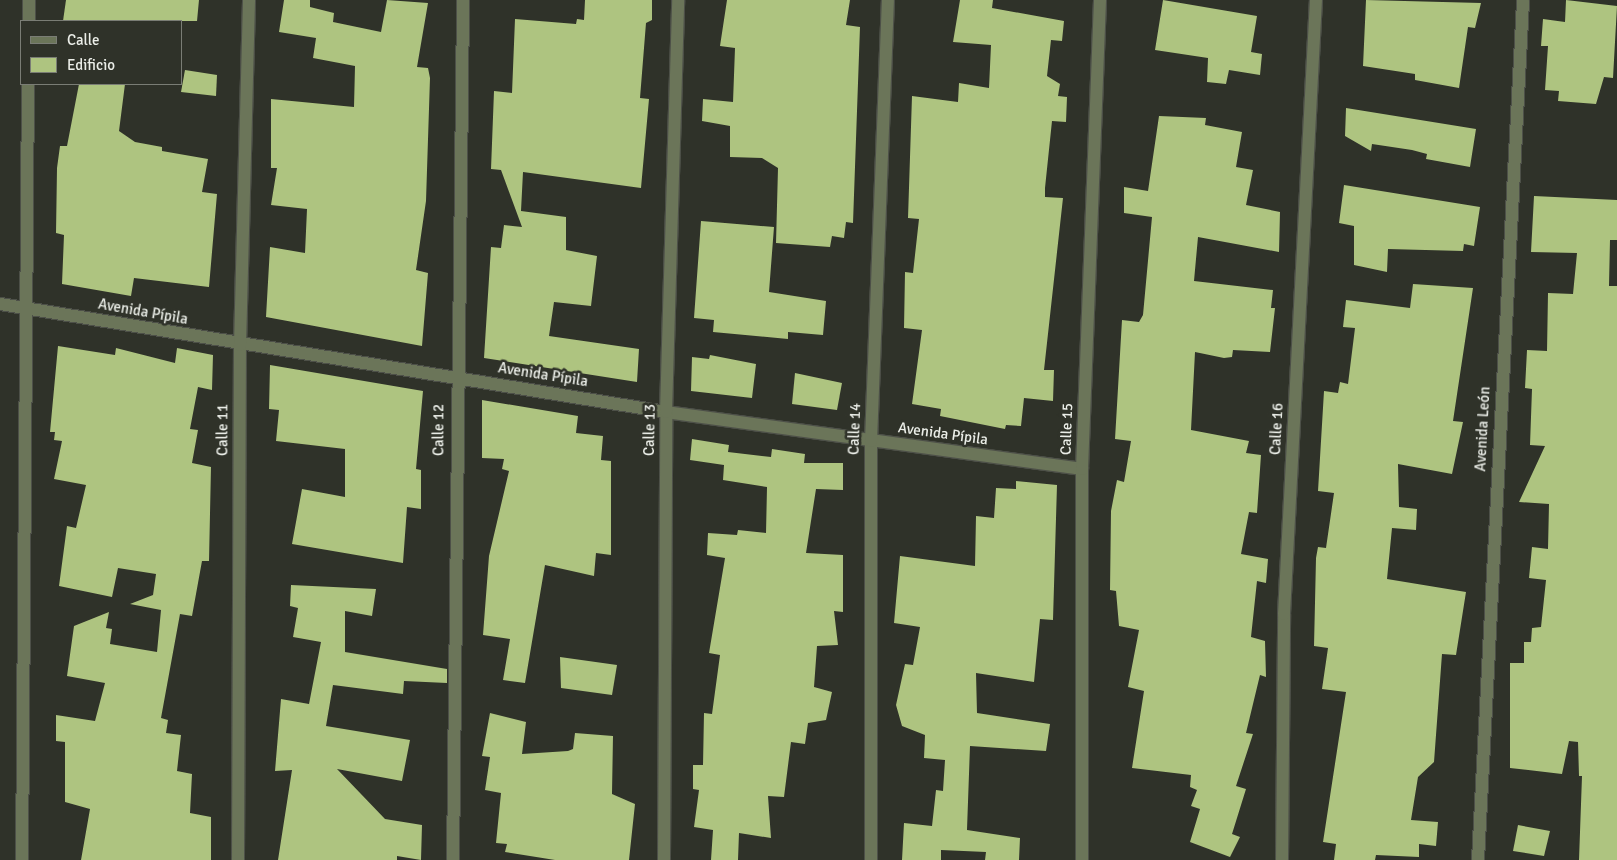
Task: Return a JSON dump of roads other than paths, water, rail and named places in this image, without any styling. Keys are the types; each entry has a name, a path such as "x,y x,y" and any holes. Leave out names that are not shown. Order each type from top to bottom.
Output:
{"street":[{"path":"29,0 29,20"},
{"name":"Calle 11","path":"238,860 240,345 249,0"},
{"name":"Calle 12","path":"453,860 456,377 463,0"},
{"name":"Calle 13","path":"664,860 666,412 678,0"},
{"name":"Calle 14","path":"871,860 871,441 888,0"},
{"name":"Calle 15","path":"1082,860 1082,469 1100,0"},
{"name":"Calle 16","path":"1282,860 1284,614 1316,0"},
{"name":"Avenida León","path":"1478,860 1523,0"},
{"path":"22,860 28,85"},
{"name":"Avenida Pípila","path":"0,304 240,345 456,377 666,412 1082,469"}]}
